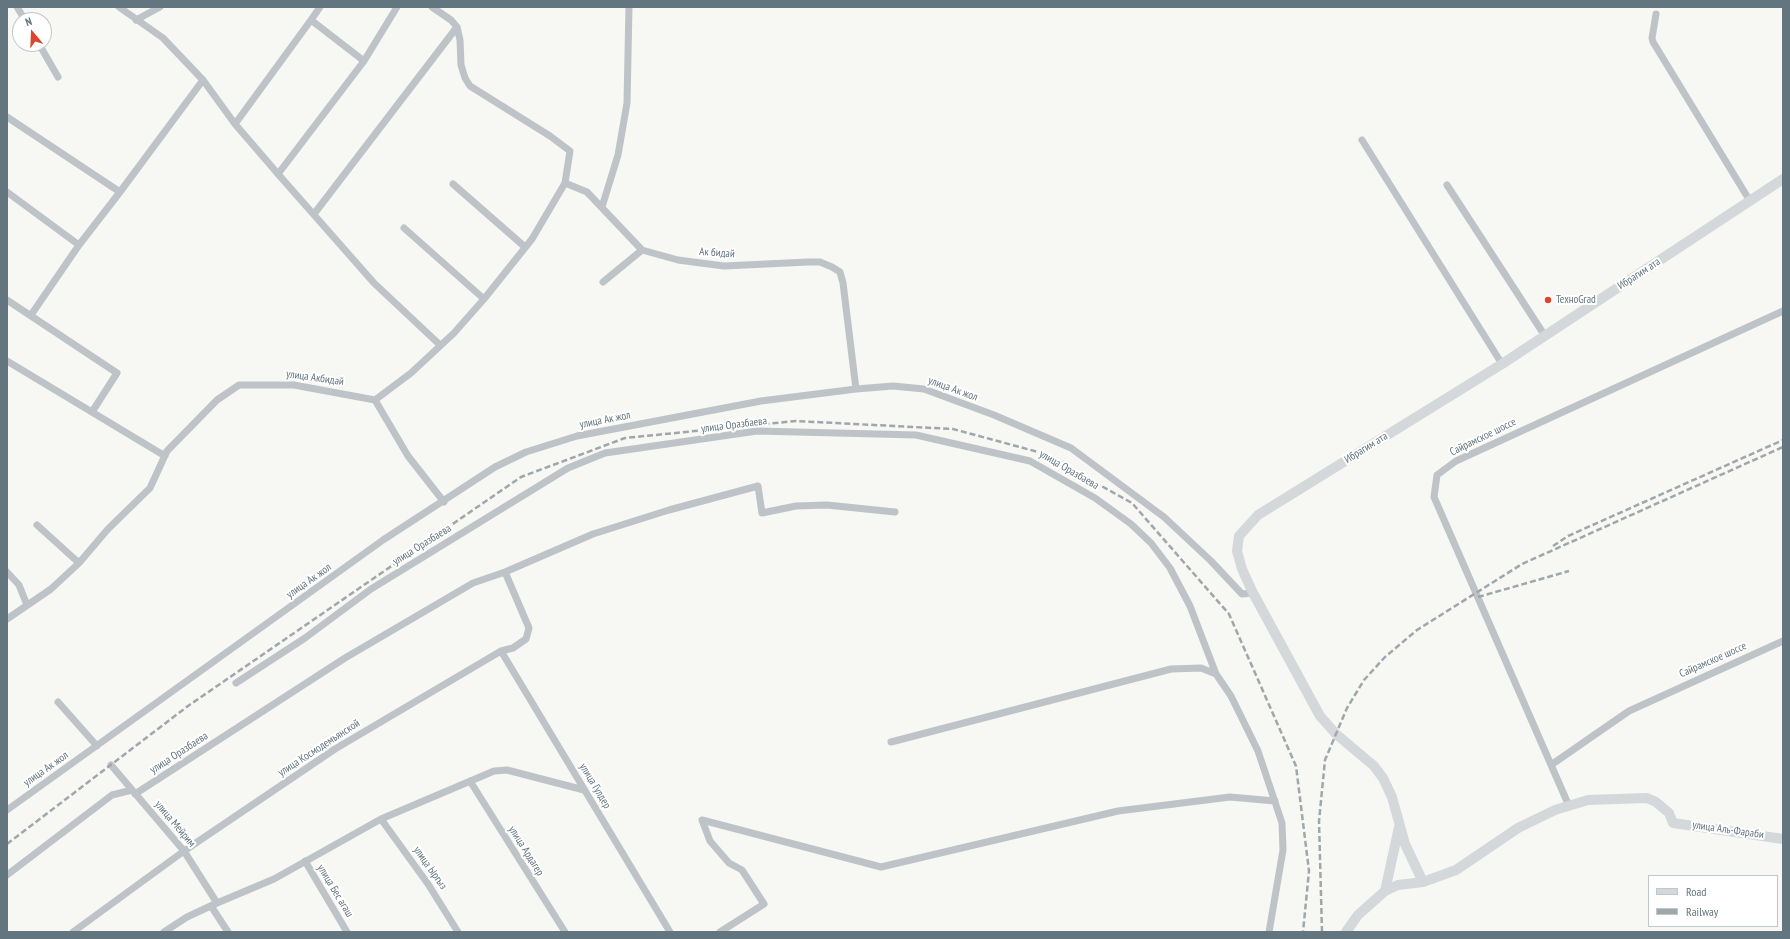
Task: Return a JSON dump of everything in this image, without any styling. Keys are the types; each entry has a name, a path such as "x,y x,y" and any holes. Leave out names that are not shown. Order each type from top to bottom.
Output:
{"street":[{"path":"119,7 163,38 203,80 235,124 374,283 440,345"},
{"path":"136,20 160,7"},
{"path":"235,124 320,7"},
{"path":"278,174 364,61 398,7"},
{"path":"432,7 451,20 457,28 460,40 461,65 465,78 470,86 570,151 565,183 532,239 484,299 454,333 411,373 375,400 408,456 444,502"},
{"path":"602,207 618,155 627,103 629,7"},
{"path":"1656,14 1652,38 1653,42 1750,200"},
{"path":"311,20 364,61"},
{"path":"314,214 457,28"},
{"path":"44,52 58,77"},
{"path":"30,315 79,244 120,192 203,80"},
{"path":"7,117 120,192"},
{"path":"1362,140 1502,364"},
{"name":"Ибрагим ата","path":"1423,882 1400,827 1392,796 1383,778 1374,766 1336,734 1320,716 1253,593 1242,569 1237,552 1239,536 1258,515 1502,364 1783,179"},
{"path":"565,183 588,192 642,250 603,282"},
{"path":"453,184 525,247"},
{"path":"1447,185 1544,336"},
{"path":"7,192 79,244"},
{"path":"404,228 484,299"},
{"name":"Ак бидай","path":"642,250 678,260 724,266 820,262 840,272 843,283 856,389"},
{"path":"7,300 117,373 92,412"},
{"name":"Сайрамское шоссе","path":"1569,806 1434,497 1437,474 1456,461 1783,311"},
{"path":"7,361 165,456"},
{"name":"улица Акбидай","path":"7,619 50,589 79,563 108,529 150,488 167,451 217,400 239,385 294,385 375,400"},
{"name":"улица Ак жол","path":"7,810 383,540 444,502 495,467 526,452 577,436 761,401 893,386 924,389 994,415 1071,448 1164,517 1211,561 1242,594 1253,593"},
{"name":"улица Оразбаева","path":"236,683 305,638 371,589 568,468 606,453 757,431 916,435 1030,461 1095,498 1131,524 1151,543 1170,568 1190,606 1216,674 1231,696 1258,751 1282,823 1283,850 1269,932"},
{"name":"улица Оразбаева","path":"7,875 112,795 134,792 345,658 473,583 505,572 593,534 669,510 758,486 762,513 796,506 826,505 895,512"},
{"path":"37,525 79,563"},
{"path":"7,572 19,585 27,605"},
{"name":"улица Космодемьянской","path":"73,932 184,851 335,749 501,651 513,648 526,639 528,628 505,572"},
{"name":"Сайрамское шоссе","path":"1551,765 1629,711 1783,641"},
{"name":"улица Гулдер","path":"501,651 670,932"},
{"path":"891,742 1172,669 1201,668 1216,674"},
{"path":"58,702 97,746"},
{"name":"улица Мейрим","path":"111,765 184,851 228,932"},
{"path":"164,932 214,904 274,879 381,819 494,771 507,770 584,790"},
{"name":"улица Ардагер","path":"470,781 565,932"},
{"path":"720,932 764,904 742,870 729,863 710,841 702,820 881,867 1118,811 1230,797 1275,801"},
{"name":"улица Аль-Фараби","path":"1569,806 1588,800 1647,798 1656,802 1668,813 1672,823 1783,839"},
{"path":"1346,932 1358,915 1385,891 1398,885 1423,882 1456,870 1518,828 1555,810 1569,806"},
{"name":"улица Ыргыз","path":"381,819 428,884 458,932"},
{"path":"1385,891 1400,827"},
{"name":"улица Бес агаш","path":"304,861 347,932"}],"railway":[{"path":"7,844 188,706 521,477 625,438 796,421 953,429 1042,453 1132,503 1229,614 1296,766 1309,871 1303,932"},
{"path":"1553,546 1568,536 1783,440"},
{"path":"1322,932 1319,821 1325,760 1347,708 1364,680 1385,657 1417,630 1522,564 1783,447"},
{"path":"1478,597 1569,571"}],"place":[{"name":"ТехноGrad","path":"1548,300"}]}
